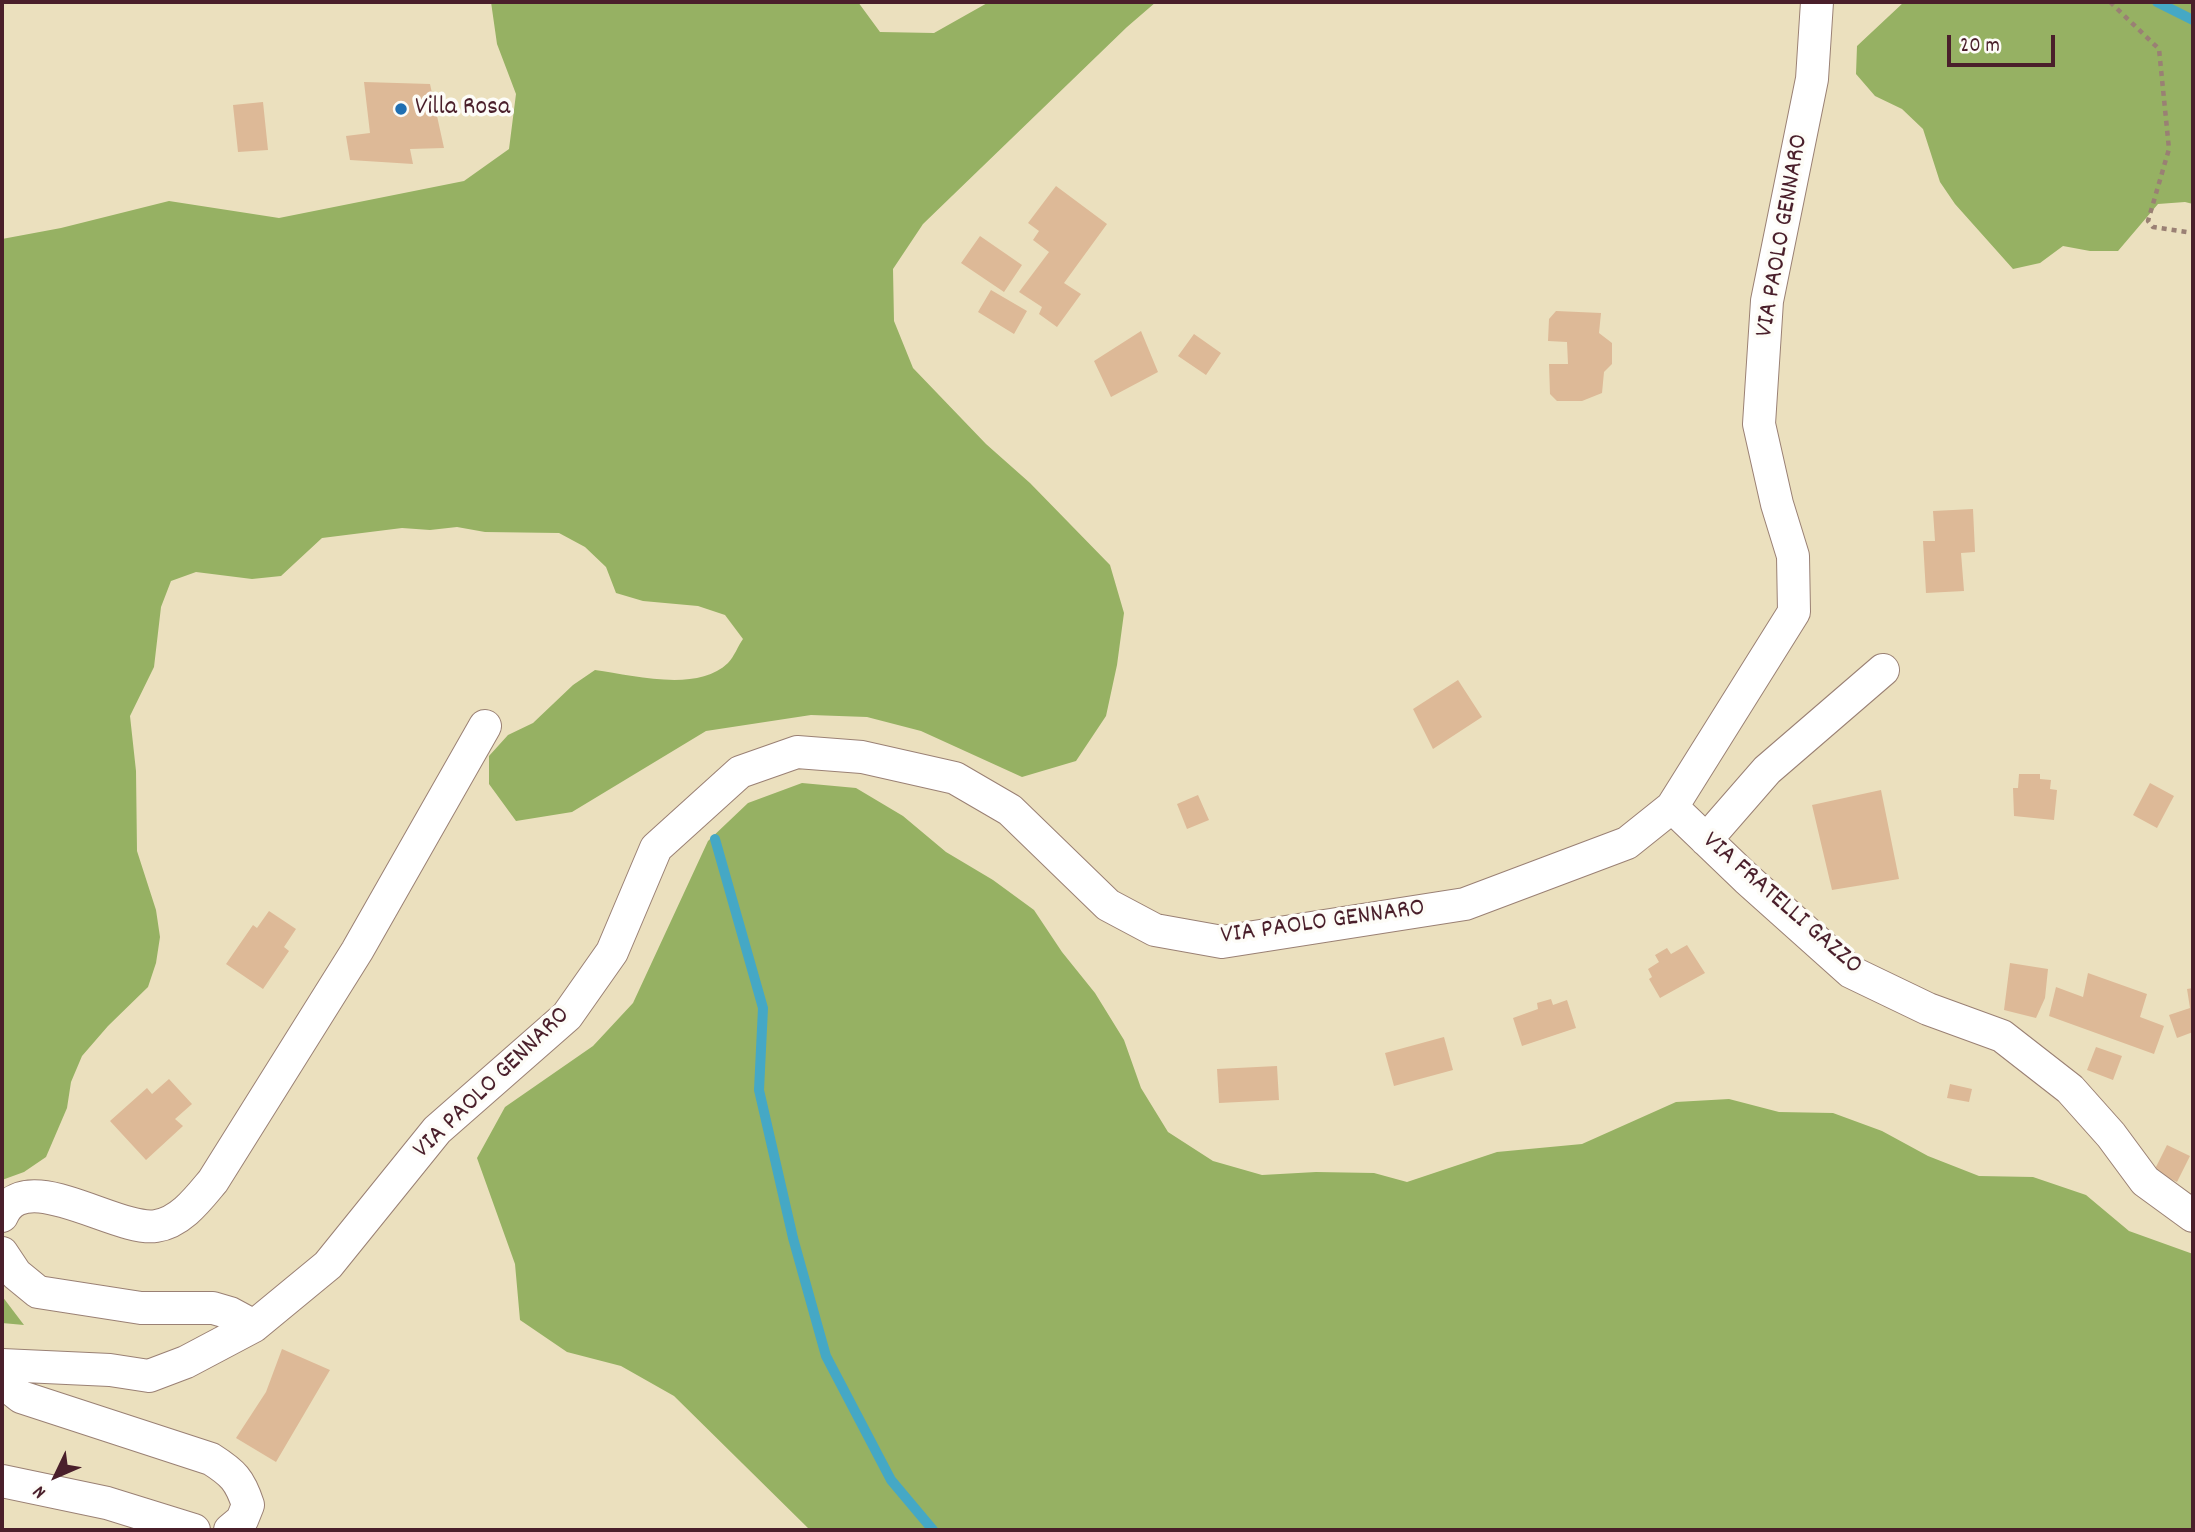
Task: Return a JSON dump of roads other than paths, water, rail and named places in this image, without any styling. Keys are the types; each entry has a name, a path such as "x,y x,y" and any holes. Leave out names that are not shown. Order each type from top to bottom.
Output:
{"street":[{"name":"VIA PAOLO GENNARO","path":"2,1365 110,1370 149,1376 186,1362 254,1326 328,1265 437,1130 567,1016 612,952 656,848 740,772 797,752 862,757 955,778 1010,810 1108,905 1155,930 1222,942 1465,904 1627,843 1672,807 1794,612 1793,556 1777,504 1759,424 1767,301 1812,79 1817,2"},
{"path":"1706,840 1767,770 1883,670"},
{"path":"2,1216 5,1209 24,1196 47,1196 129,1223 155,1226 177,1219 196,1201 213,1181 357,951 485,726"},
{"name":"VIA FRATELLI GAZZO","path":"1672,807 1747,879 1851,972 1928,1009 2001,1035 2070,1089 2111,1135 2145,1181 2193,1216"},
{"path":"2,1252 16,1274 38,1292 141,1308 213,1308 230,1313 254,1326"},
{"path":"2,1382 21,1397 211,1459 230,1471 242,1486 248,1505 242,1520 230,1530"},
{"path":"2,1481 107,1503 194,1530"}],"waterway":[{"path":"2157,2 2193,20"},
{"path":"715,839 763,1008 759,1090 793,1238 826,1356 891,1480 933,1530"}],"place":[{"name":"Villa Rosa","path":"401,109"}]}
